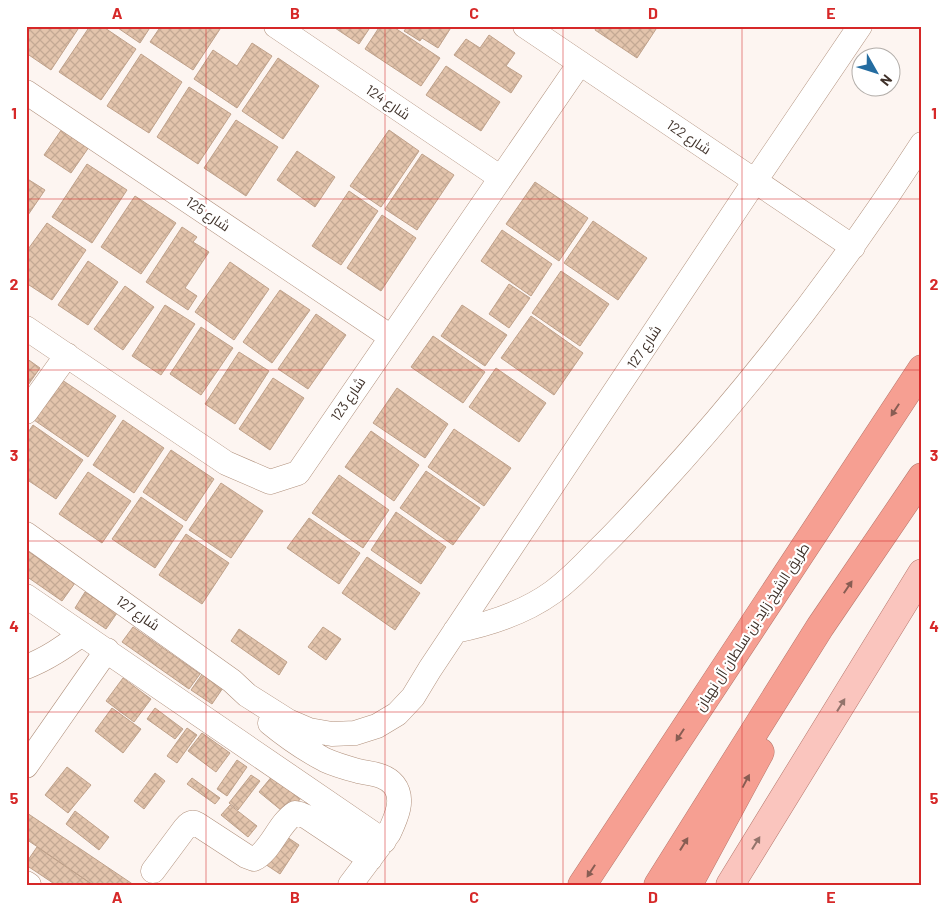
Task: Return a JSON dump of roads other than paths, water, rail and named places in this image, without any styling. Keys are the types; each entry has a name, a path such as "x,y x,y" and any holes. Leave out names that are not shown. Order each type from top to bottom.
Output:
{"highway":[{"name":"طريق الشيخ زايد بن سلطان آل نهيان","path":"582,885 922,369"},
{"path":"658,885 820,627 922,477"},
{"path":"688,885 771,733 820,627"}],"main road":[{"path":"730,885 922,573"}],"street":[{"name":"شارع 124","path":"276,26 501,178"},
{"name":"شارع 122","path":"525,26 853,246"},
{"name":"شارع 127","path":"26,534 232,680 247,695 293,714 333,720 372,712 390,702 430,670 860,26"},
{"name":"شارع 123","path":"26,328 226,463 270,482 298,473 580,63"},
{"name":"شارع 125","path":"26,92 391,337"},
{"path":"455,631 475,627 514,614 546,597 570,579 636,512 742,392 793,327 853,246 922,144"},
{"path":"26,412 67,355"},
{"path":"26,596 384,841"},
{"path":"26,667 61,650 82,634"},
{"path":"26,766 106,650"},
{"path":"247,695 268,721 310,752 342,766 383,777 397,790 399,806 393,824 384,841 350,885"},
{"path":"153,871 191,822 194,822 254,860 261,854 286,821 295,814 307,817 370,859"}]}
